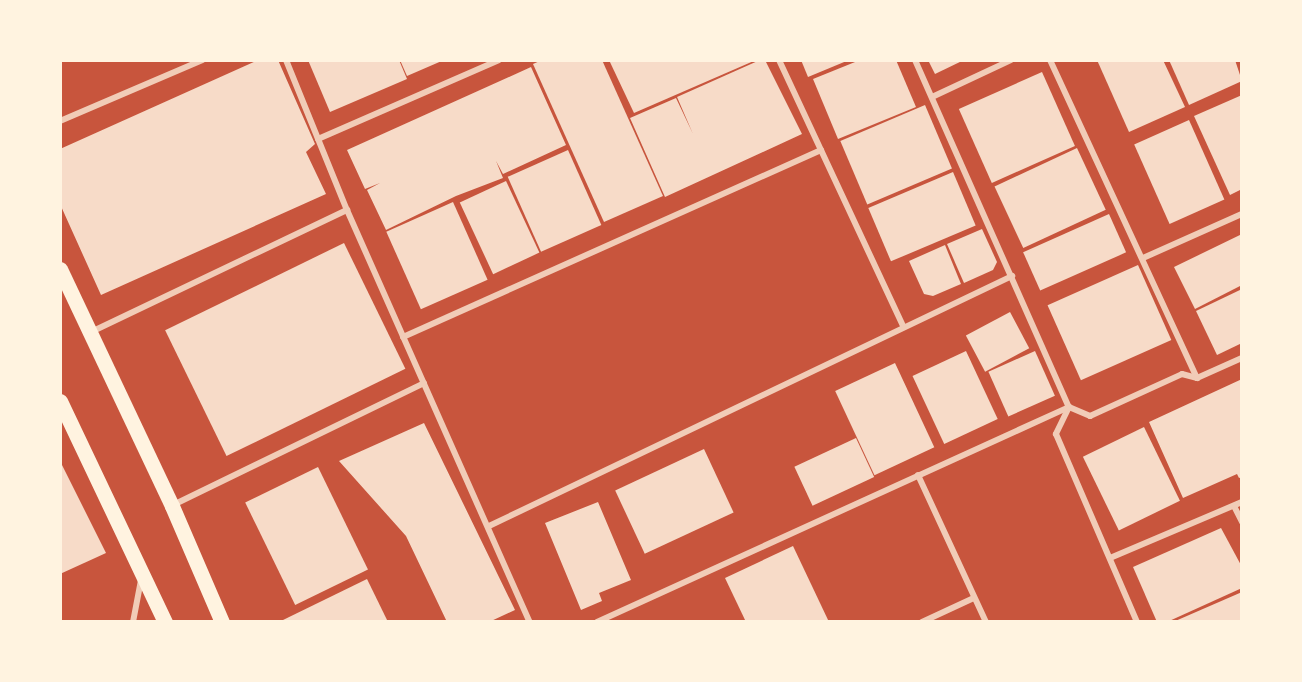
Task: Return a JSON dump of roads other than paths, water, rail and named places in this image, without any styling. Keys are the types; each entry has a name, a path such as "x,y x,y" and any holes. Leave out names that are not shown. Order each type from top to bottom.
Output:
{"main road":[{"path":"60,269 172,506 222,622"},
{"path":"60,400 165,622"}],"street":[{"path":"60,121 202,60"},
{"path":"286,60 347,210 530,622"},
{"path":"318,139 499,60"},
{"path":"780,60 903,326"},
{"path":"915,60 1069,407 1090,416 1182,374 1197,378 1242,358"},
{"path":"932,97 1011,60"},
{"path":"1050,60 1197,378"},
{"path":"403,337 821,150"},
{"path":"90,332 347,210"},
{"path":"1143,258 1242,213"},
{"path":"489,526 903,326 1012,276"},
{"path":"172,506 424,383"},
{"path":"597,622 1069,407"},
{"path":"1069,407 1056,434 1137,622"},
{"path":"918,475 986,622"},
{"path":"1110,558 1242,502"},
{"path":"1234,506 1242,522"},
{"path":"134,622 142,573"},
{"path":"922,622 974,598"}]}
